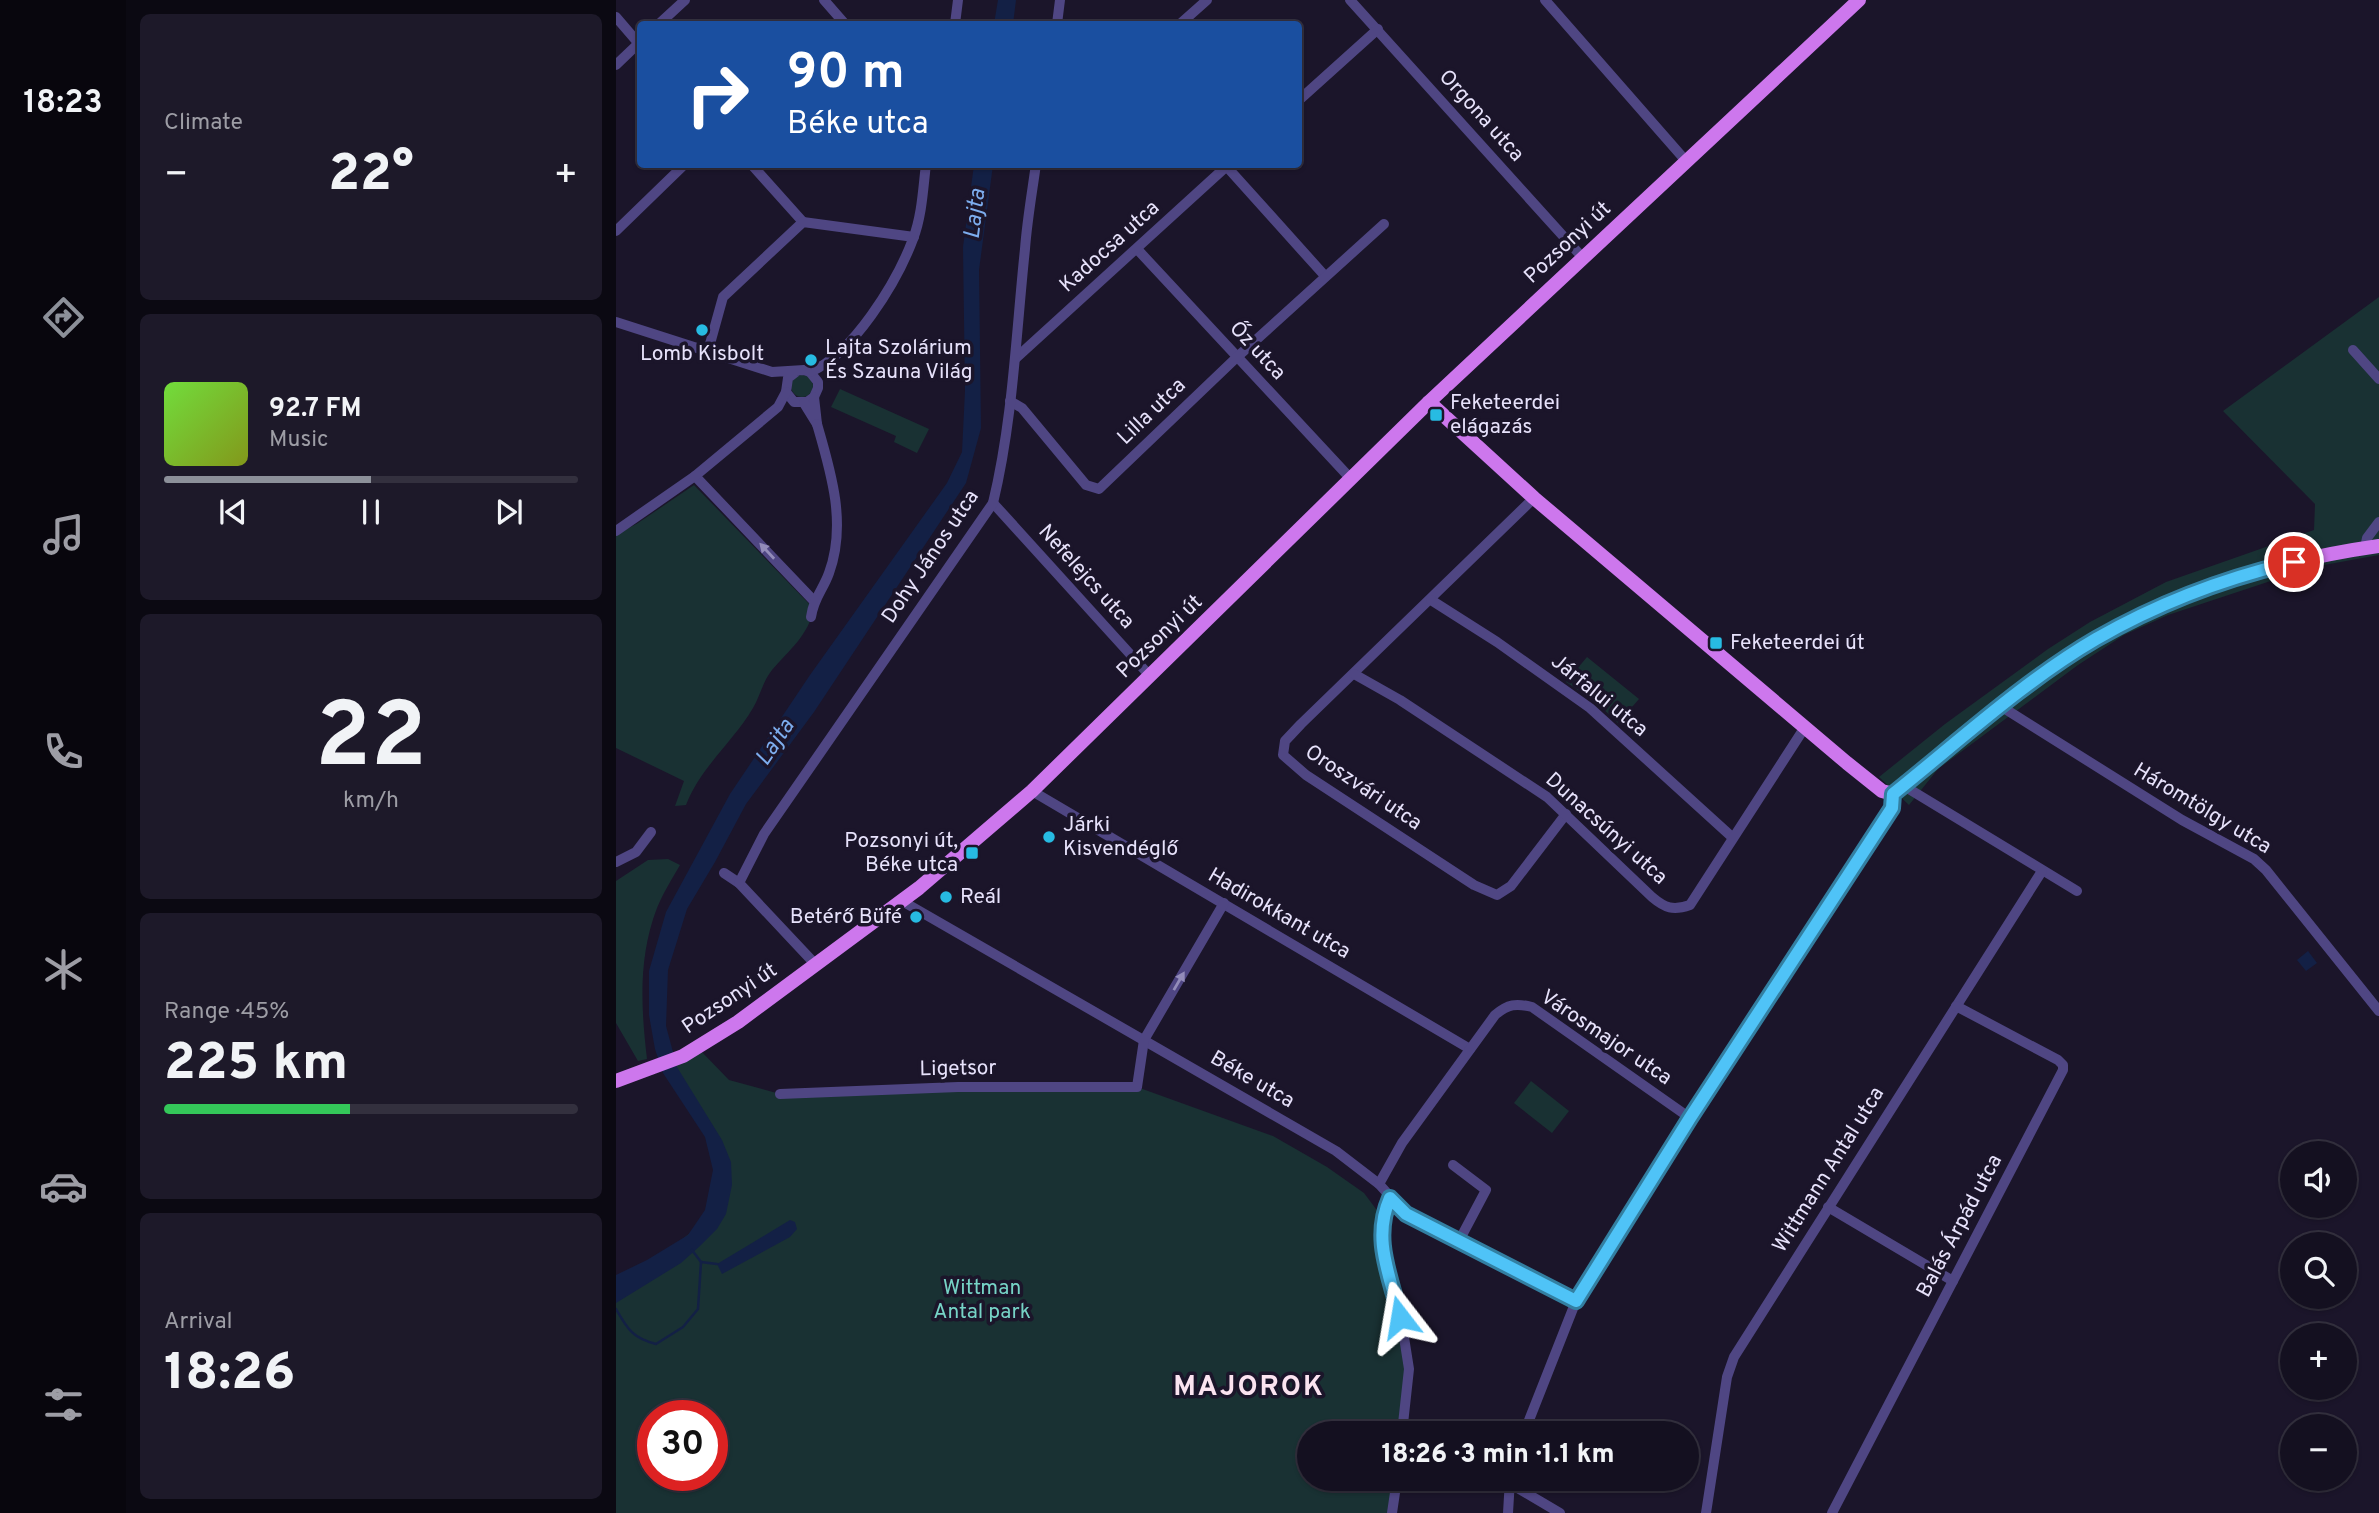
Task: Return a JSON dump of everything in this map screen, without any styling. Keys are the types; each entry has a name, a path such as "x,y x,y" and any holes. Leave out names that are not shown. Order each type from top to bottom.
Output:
{"main road":[{"name":"Pozsonyi út","path":"616,1081 683,1056 738,1022 902,901 1032,791 1429,402 1859,0"},
{"path":"1429,402 1534,499 1882,791 1898,790 2055,666 2097,639 2176,600 2276,566 2372,547"}],"street":[{"path":"662,21 685,0"},
{"path":"824,0 839,21"},
{"path":"955,21 958,0"},
{"path":"1057,21 1060,0"},
{"path":"1183,21 1207,0"},
{"name":"Orgona utca","path":"1350,0 1583,258"},
{"path":"1545,0 1686,161"},
{"path":"616,17 637,41"},
{"path":"1302,98 1378,29"},
{"path":"616,65 637,47"},
{"path":"616,231 681,168"},
{"path":"755,168 803,222 914,237"},
{"path":"616,322 772,372 810,372 824,366 843,349 892,286 914,237 925,168"},
{"name":"Dohy János utca","path":"739,883 764,834 993,503 1005,455 1035,168"},
{"name":"Kadocsa utca","path":"1016,358 1226,168"},
{"path":"1230,168 1325,276"},
{"path":"708,351 723,297 803,222"},
{"name":"Lilla utca","path":"1010,401 1022,408 1086,485 1099,489 1236,358 1384,224"},
{"name":"Őz utca","path":"1137,249 1351,479"},
{"path":"2353,350 2379,379"},
{"path":"616,531 695,476 778,407 804,400 818,388 824,366"},
{"path":"778,407 788,378 797,371"},
{"path":"772,372 786,388 804,400 817,424 834,492 837,539 829,573 814,601 811,617"},
{"path":"810,372 818,382"},
{"path":"695,476 814,601"},
{"name":"Oroszvári utca","path":"1534,499 1285,741 1283,755 1306,775 1474,885 1497,895 1511,886 1566,814"},
{"name":"Nefelejcs utca","path":"993,503 1150,676"},
{"path":"2372,547 2367,538 2379,522"},
{"name":"Járfalui utca","path":"1431,600 1497,642 1590,708 1732,837"},
{"name":"Dunacsúnyi utca","path":"1354,674 1400,699 1547,797 1652,897 1664,907 1677,910 1690,905 1805,727"},
{"name":"Háromtölgy utca","path":"2002,707 2182,820 2254,859 2266,870 2379,1011"},
{"path":"1529,1421 1576,1301 1690,1118 1892,808 1898,790 2077,891"},
{"name":"Hadirokkant utca","path":"1032,791 1470,1049"},
{"path":"616,862 636,852 651,832"},
{"name":"Wittmann Antal utca","path":"1706,1513 1727,1377 1734,1357 2042,871"},
{"path":"724,873 739,883 816,965"},
{"name":"Béke utca","path":"902,901 1336,1151 1379,1184 1406,1214 1576,1301"},
{"path":"1144,1040 1223,903"},
{"name":"Városmajor utca","path":"1379,1184 1402,1143 1495,1015 1506,1006 1518,1004 1532,1007 1690,1118"},
{"name":"Balás Árpád utca","path":"1832,1513 2063,1068 2058,1060 1956,1006"},
{"name":"Ligetsor","path":"780,1094 958,1087 1137,1087 1144,1040"},
{"path":"1453,1166 1486,1190 1459,1241"},
{"path":"1390,1198 1382,1217 1382,1243 1409,1368 1403,1421"},
{"path":"1828,1207 1953,1282"},
{"path":"1392,1513 1395,1491"},
{"path":"1508,1513 1509,1491"},
{"path":"1525,1491 1560,1513"}],"green space":[{"path":"2379,297 2379,555 2313,567 2168,615 2124,635 2078,665 1938,769 1909,805 1879,777 1945,724 2090,622 2166,582 2314,530 2315,504 2223,411"},
{"path":"802,375 810,378 813,386 810,394 802,397 794,394 791,386 794,378"},
{"path":"840,389 929,429 917,453 894,442 896,436 831,407"},
{"path":"694,485 814,609 802,635 769,674 753,708 708,767 686,805 675,806 684,781 616,748 616,535"},
{"path":"1587,657 1639,699 1618,723 1596,702 1566,682"},
{"path":"668,859 680,865 665,891 651,926 643,983 647,1059 638,1061 616,1023 616,881 648,860"},
{"name":"Wittman Antal park","path":"698,1048 729,1080 780,1094 1137,1087 1273,1136 1327,1167 1364,1193 1382,1217 1409,1369 1403,1421 1297,1421 1297,1491 1395,1491 1390,1513 616,1513 616,1284 642,1271 704,1222 722,1184 713,1144 669,1060"},
{"path":"1531,1081 1569,1111 1552,1133 1514,1103"}],"water":[{"path":"998,0 1016,0 1013,21 994,21"},
{"name":"Lajta","path":"974,168 993,168 979,270 981,428 966,483 814,712 746,804 687,909 668,970 666,1026 677,1067 722,1140 731,1162 732,1185 726,1214 717,1229 681,1263 616,1303 616,1275 688,1235 705,1210 713,1170 705,1137 663,1073 655,1049 649,1015 649,971 666,912 730,794 810,675 947,483 962,452 965,391 963,247"},
{"path":"2308,951 2317,963 2306,971 2297,960"},
{"path":"790,1220 795,1222 797,1229 790,1237 722,1274 717,1264"}],"waterway":[{"path":"616,1309 632,1332 656,1344 683,1327 698,1309 701,1262 692,1250"},
{"path":"701,1262 717,1264"}],"place":[{"name":"Lomb Kisbolt","path":"702,330"},
{"name":"Lajta Szolárium És Szauna Világ","path":"811,360"},
{"name":"Feketeerdei elágazás","path":"1436,415"},
{"name":"Feketeerdei út","path":"1716,643"},
{"name":"Járki Kisvendéglő","path":"1049,837"},
{"name":"Pozsonyi út, Béke utca","path":"972,853"},
{"name":"Reál","path":"946,897"},
{"name":"Betérő Büfé","path":"916,917"}],"district":[{"name":"MAJOROK","path":"1249,1388"}],"route":[{"path":"1400,1317 1382,1243 1382,1217 1390,1198 1406,1214 1576,1301 1690,1118 1892,808 1893,794 2002,707 2072,654 2097,639 2176,600 2294,562"}]}
